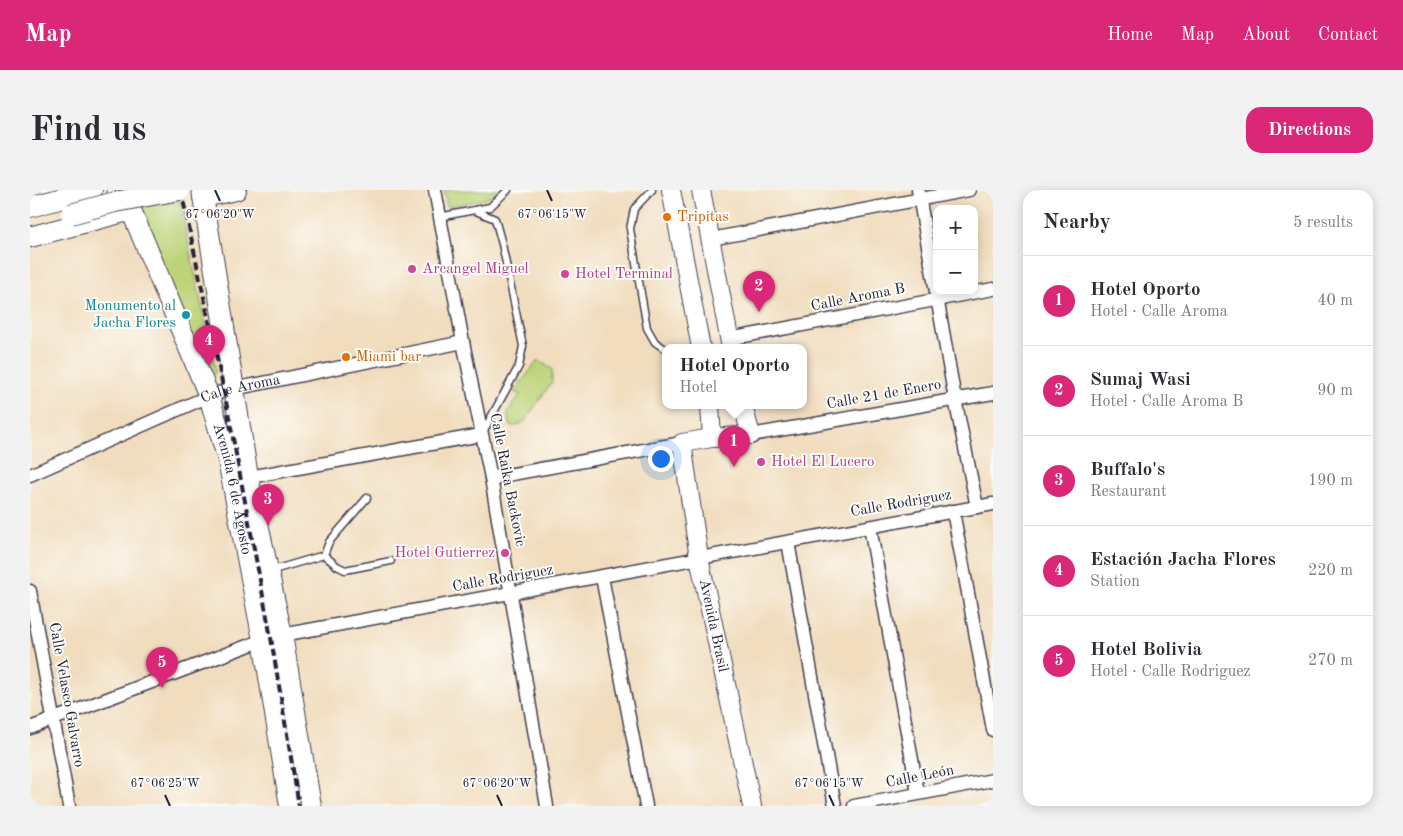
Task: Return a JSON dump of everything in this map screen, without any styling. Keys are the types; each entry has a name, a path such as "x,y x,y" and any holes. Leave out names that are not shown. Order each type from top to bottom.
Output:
{"main road":[{"path":"30,207 62,200 92,190"},
{"name":"Avenida 6 de Agosto","path":"117,190 131,210 209,396 228,460 263,640 290,806"},
{"path":"30,197 115,202 180,190"},
{"path":"202,194 236,190"},
{"path":"671,190 700,344"},
{"path":"701,190 730,344"},
{"name":"Avenida 6 de Agosto","path":"202,194 248,477 282,635 311,806"},
{"path":"30,227 62,200"},
{"path":"30,237 131,210"},
{"path":"710,409 712,438"},
{"path":"682,443 712,438 751,435 744,409"},
{"name":"Avenida Brasil","path":"682,443 699,558 752,806"}],"street":[{"name":"Calle Raika Backovic","path":"435,190 481,435 491,478 547,806"},
{"path":"711,239 919,195 969,190"},
{"path":"919,195 955,399 977,507"},
{"name":"Calle Aroma B","path":"730,344 937,299 993,289"},
{"name":"Calle Aroma","path":"30,475 209,396 234,389 463,342"},
{"name":"Calle 21 de Enero","path":"751,435 993,392"},
{"path":"248,477 481,435"},
{"path":"491,478 682,443"},
{"name":"Calle Rodriguez","path":"30,728 263,640 282,635 993,504"},
{"path":"953,511 993,730"},
{"path":"870,526 918,793"},
{"path":"788,542 836,806"},
{"path":"602,577 646,806"},
{"name":"Calle Velasco Galvarro","path":"30,590 69,806"},
{"name":"Calle León","path":"854,806 993,780"}],"lane":[{"path":"439,217 490,208 508,190"},
{"path":"652,190 634,209 630,229 647,328 655,342 662,348"},
{"path":"476,211 495,219 523,346 519,366 481,435"},
{"path":"324,555 329,542 367,498"},
{"path":"268,571 324,555"},
{"path":"324,555 337,566 346,570 391,561"}],"green space":[{"path":"177,190 216,372 208,378 137,207"},
{"path":"444,190 510,190 485,199 447,207"},
{"path":"538,360 552,369 552,382 524,422 511,426 508,413 520,395 514,392"}],"railway":[{"path":"181,190 224,391 271,638 299,806"}],"place":[{"name":"Tripitas","path":"667,217"},
{"name":"Arcangel Miguel","path":"412,269"},
{"name":"Hotel Terminal","path":"565,274"},
{"name":"Sumaj Wasi","path":"759,312"},
{"name":"Monumento al Jacha Flores","path":"186,315"},
{"name":"Miami bar","path":"346,357"},
{"name":"Estación Jacha Flores","path":"209,366"},
{"name":"Hotel El Lucero","path":"761,462"},
{"name":"Hotel Oporto","path":"734,467"},
{"name":"Buffalo's","path":"268,525"},
{"name":"Hotel Gutierrez","path":"505,553"},
{"name":"Hotel Bolivia","path":"162,688"}]}
